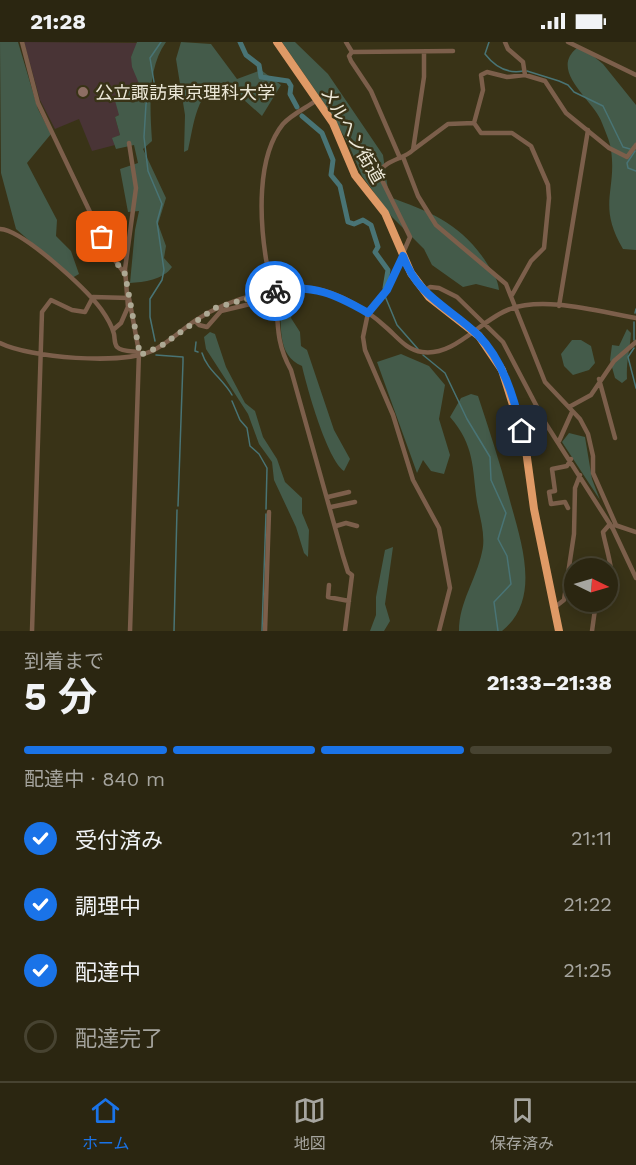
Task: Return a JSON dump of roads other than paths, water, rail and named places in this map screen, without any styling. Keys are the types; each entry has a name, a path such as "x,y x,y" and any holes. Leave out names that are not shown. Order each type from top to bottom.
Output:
{"highway":[{"name":"メルヘン街道","path":"277,42 333,123 356,174 385,213 403,256 424,291 479,336 501,370 525,442 534,509 559,631"}],"street":[{"path":"22,42 38,103 110,254 125,274"},
{"path":"346,42 352,52"},
{"path":"505,42 508,49 523,62 525,75"},
{"path":"568,42 636,75"},
{"path":"352,52 453,51"},
{"path":"352,52 349,56 351,61 371,91 418,196 436,225 499,275 512,295 545,382 580,419 588,434 593,456 593,473 636,578"},
{"path":"413,150 424,77 424,52"},
{"path":"474,123 483,90 481,75 487,72 507,78 525,75 545,81 560,107 624,156 629,156 636,145"},
{"path":"317,100 282,126 275,139 261,195 268,274 274,287 279,348 291,370 299,405 331,507 348,572 352,574 345,631"},
{"path":"439,631 450,588 443,543 435,516 413,480 393,415 365,350 363,329 368,313 387,290 410,243 408,227 379,177 381,169 413,150 448,124 474,123"},
{"path":"474,123 481,133 512,133 531,146 548,185 549,198 544,248 531,261 512,295"},
{"path":"559,306 588,130"},
{"path":"129,142 136,188 125,274 139,353 130,631"},
{"path":"0,229 12,231 24,238 92,298 113,330 115,344 120,350 139,353"},
{"path":"424,291 430,287 449,293 481,326 502,342 559,441 613,525 636,532"},
{"path":"0,343 33,355 122,358 161,346 195,321 226,304 299,288 331,293 368,313 407,346 424,352 435,352 511,308 528,305 559,306 636,318"},
{"path":"195,321 200,326 207,327 221,311 275,296"},
{"path":"92,298 129,298"},
{"path":"32,631 42,312 48,301 85,312 92,298"},
{"path":"113,330 126,316 129,298"},
{"path":"559,441 571,410 591,395 599,379 614,361 636,342"},
{"path":"599,379 615,438"},
{"path":"568,508 565,501 551,504 549,492 555,491 552,469 567,466 571,459"},
{"path":"554,608 561,605 564,600 574,534 575,488 580,475"},
{"path":"328,497 350,492"},
{"path":"331,507 355,502"},
{"path":"265,631 269,512"},
{"path":"336,526 346,523 357,526"},
{"path":"609,558 603,532 613,525"},
{"path":"330,585 328,597 350,601"},
{"path":"592,631 595,612"}],"waterway":[{"path":"155,341 150,317 150,299 162,280 164,270 157,222 162,204 148,171 144,137 146,104 155,88 150,58 161,42"},
{"path":"240,42 246,55 259,65 261,77 288,81 291,86 290,94 297,107"},
{"path":"489,42 485,54 493,63 507,70 523,71"},
{"path":"527,71 568,85 574,92 603,106 623,147 630,149"},
{"path":"302,116 322,133 333,160 331,175 340,186 348,222 354,224 363,220 371,225 378,247 375,252 388,270 385,288"},
{"path":"635,151 627,163 628,168 636,171"},
{"path":"385,296 397,325 418,349"},
{"path":"635,313 636,309"},
{"path":"634,322 634,340"},
{"path":"196,342 195,351 198,352"},
{"path":"634,348 628,357 636,388"},
{"path":"202,353 204,359 232,395"},
{"path":"156,355 183,357 178,506"},
{"path":"423,355 445,373 467,419 490,457 491,480 506,513 498,539 507,556 511,584 494,602 498,631"},
{"path":"232,401 240,420 247,428 250,446 259,454 267,468 266,509"},
{"path":"174,631 177,510"},
{"path":"262,631 266,514"}],"place":[{"name":"公立諏訪東京理科大学","path":"83,92"}]}
